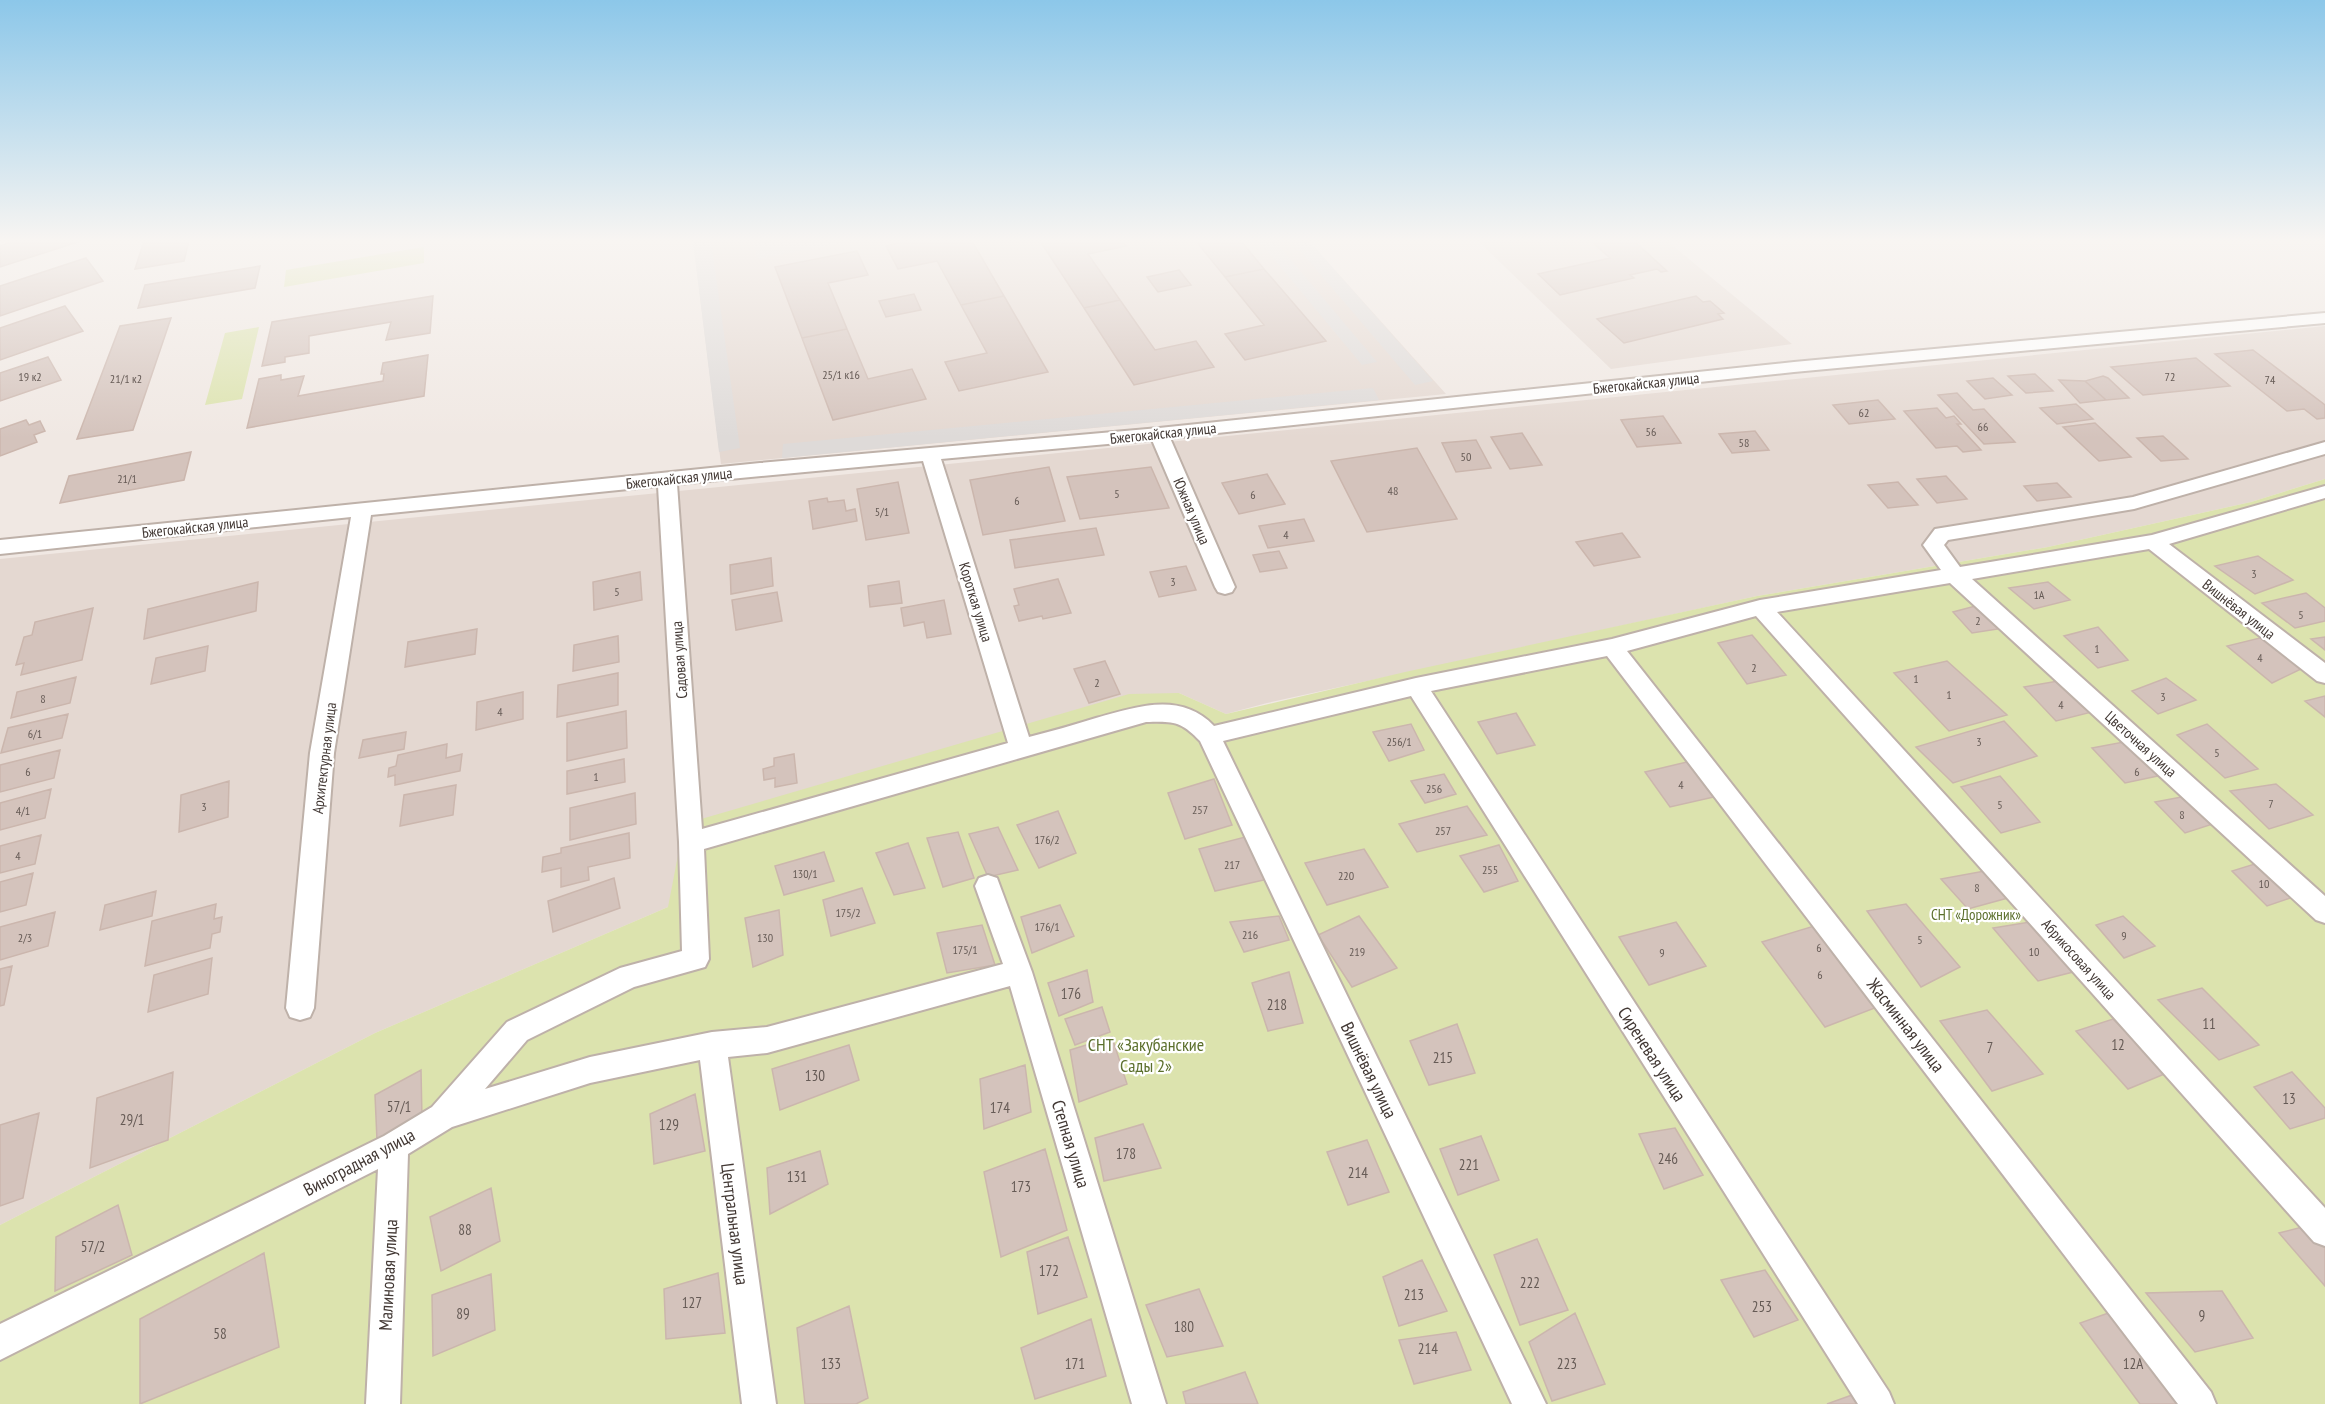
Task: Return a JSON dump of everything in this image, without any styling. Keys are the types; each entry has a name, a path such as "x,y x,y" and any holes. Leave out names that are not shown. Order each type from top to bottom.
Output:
{"street":[{"name":"Бжегокайская улица","path":"0,547 667,479 1159,434 1805,366 2325,318"},
{"name":"Южная улица","path":"1159,434 1225,587"},
{"name":"Цветочная улица","path":"2325,448 2134,503 1942,534 1933,545 1956,576 2325,912"},
{"name":"Короткая улица","path":"931,456 1021,748"},
{"name":"Садовая улица","path":"667,479 691,842"},
{"path":"691,842 1146,713 1181,713 1196,722 1209,736 1421,695 1760,607 2153,542 2325,492"},
{"name":"Архитектурная улица","path":"300,1008 322,753 363,510"},
{"name":"Вишнёвая улица","path":"2153,542 2325,675"},
{"name":"Абрикосовая улица","path":"1760,607 2325,1231"},
{"name":"Жасминная улица","path":"1612,646 2199,1404"},
{"name":"Сиреневая улица","path":"1421,695 1877,1404"},
{"name":"Вишнёвая улица","path":"1209,736 1529,1404"},
{"name":"Виноградная улица","path":"0,1342 394,1146 442,1117 517,1030 629,976 696,959 691,842"},
{"name":"Степная улица","path":"988,886 1019,972 1149,1404"},
{"path":"442,1117 590,1070 712,1045 767,1040 1019,972"},
{"name":"Центральная улица","path":"712,1045 759,1404"},
{"name":"Малиновая улица","path":"383,1404 394,1146"}],"shaded area":[{"path":"701,307 1368,307 1446,394 721,464"},
{"path":"701,307 720,307 740,448 719,452"},
{"path":"1313,307 1330,307 1377,362 1362,365"},
{"path":"1348,307 1367,307 1433,381 1415,385"},
{"path":"1546,307 1747,307 1792,344 1611,369"},
{"path":"2325,326 2325,479 2251,502 2048,547 1757,596 1267,703 1226,714 1179,693 668,907 375,1033 0,1225 0,559"},
{"path":"1373,388 1379,400 782,458 783,444"}],"green space":[{"path":"259,327 242,399 205,405 225,333"},
{"name":"СНТ «Закубанские Сады 2»","path":"2325,479 2325,1404 0,1404 0,1225 375,1033 668,907 684,824 1129,694 1179,693 1226,714 1405,672 1757,596 2048,547 2251,502"}],"building":[{"path":"0,307 28,307 0,316"},
{"path":"65,307 83,331 0,360 0,328"},
{"path":"368,307 432,307 430,333 386,340 391,322 309,336 309,353 285,357 285,362 262,366 272,322"},
{"path":"790,307 838,307 847,329 802,338"},
{"path":"881,307 919,307 921,310 886,317"},
{"path":"962,307 1010,307 1048,372 959,391 945,362 987,353"},
{"path":"1125,307 1155,350 1196,341 1214,367 1134,385 1084,308"},
{"path":"1249,307 1296,307 1326,341 1245,360 1225,334 1264,325"},
{"path":"1651,307 1716,307 1724,313 1718,314 1723,319 1624,343 1597,319"},
{"path":"171,318 133,430 77,439 120,326"},
{"path":"847,329 868,379 912,369 926,399 833,420 802,338"},
{"path":"2253,350 2325,405 2325,418 2317,419 2304,409 2287,411 2215,354"},
{"path":"428,355 424,396 247,428 259,379 281,375 281,380 304,376 298,396 383,381 384,374 381,374 383,363"},
{"path":"48,357 61,380 0,401 0,373"},
{"path":"2196,358 2230,386 2143,395 2111,367"},
{"path":"2035,374 2053,391 2026,393 2008,376"},
{"path":"2103,376 2129,398 2106,400 2085,381"},
{"path":"1993,378 2012,395 1985,399 1967,381"},
{"path":"2059,380 2085,381 2106,400 2080,403"},
{"path":"1957,393 1973,410 1984,409 2015,442 1984,444 1938,395"},
{"path":"1878,400 1895,419 1849,424 1833,405"},
{"path":"2076,404 2093,419 2057,424 2040,408"},
{"path":"1937,408 1946,418 1954,416 1961,424 1957,424 1981,450 1963,452 1957,446 1936,448 1904,411"},
{"path":"1663,416 1681,443 1637,447 1621,420"},
{"path":"26,420 29,425 40,421 45,431 34,435 37,442 0,456 0,429"},
{"path":"2095,423 2131,457 2099,461 2063,427"},
{"path":"1755,431 1769,450 1732,453 1719,434"},
{"path":"1522,433 1542,465 1510,469 1491,437"},
{"path":"2163,436 2188,459 2161,461 2137,438"},
{"path":"1476,440 1491,468 1456,472 1442,443"},
{"path":"1417,448 1457,519 1367,532 1331,461"},
{"path":"191,452 184,480 60,503 69,476"},
{"path":"1049,467 1065,521 983,535 970,480"},
{"path":"1151,467 1169,508 1080,519 1067,477"},
{"path":"1267,474 1285,504 1239,514 1222,483"},
{"path":"1946,476 1967,499 1937,503 1917,479"},
{"path":"898,482 909,533 866,540 857,489"},
{"path":"1898,482 1918,505 1888,508 1868,485"},
{"path":"2057,483 2071,497 2037,501 2024,486"},
{"path":"827,498 828,502 844,500 846,511 855,509 857,521 813,529 809,501"},
{"path":"1304,519 1314,541 1268,548 1259,526"},
{"path":"1096,528 1104,555 1015,568 1010,540"},
{"path":"1622,533 1640,557 1594,566 1576,542"},
{"path":"1279,551 1287,568 1260,572 1253,555"},
{"path":"2258,556 2293,580 2255,594 2215,566"},
{"path":"771,558 773,586 731,594 730,565"},
{"path":"1186,566 1196,590 1159,597 1150,572"},
{"path":"640,572 642,600 594,610 593,582"},
{"path":"1058,579 1071,613 1019,621 1014,606 1019,605 1014,589"},
{"path":"899,581 902,603 870,607 868,586"},
{"path":"258,582 256,611 144,639 148,609"},
{"path":"2048,582 2070,600 2034,609 2009,588"},
{"path":"777,592 782,621 736,630 732,600"},
{"path":"2306,593 2325,608 2325,621 2295,628 2262,603"},
{"path":"944,600 951,634 927,638 924,622 904,626 901,608"},
{"path":"1979,605 2004,628 1972,633 1953,612"},
{"path":"93,608 82,660 21,675 24,663 16,665 24,637 32,635 35,622"},
{"path":"2098,627 2128,660 2098,668 2064,636"},
{"path":"477,629 475,654 405,667 408,642"},
{"path":"1752,635 1786,675 1747,684 1718,643"},
{"path":"618,636 619,662 573,671 574,645"},
{"path":"2268,636 2303,668 2272,683 2227,646"},
{"path":"2325,637 2325,650 2311,639"},
{"path":"208,646 205,671 151,684 156,658"},
{"path":"1105,661 1120,694 1089,703 1074,669"},
{"path":"1947,661 2007,715 1949,731 1894,673"},
{"path":"618,673 618,705 557,717 558,685"},
{"path":"76,677 70,703 11,718 17,692"},
{"path":"2166,678 2196,700 2158,714 2132,691"},
{"path":"2064,680 2100,710 2056,721 2024,687"},
{"path":"523,692 523,719 476,730 477,702"},
{"path":"2325,696 2325,717 2305,701"},
{"path":"626,711 627,748 567,761 567,723"},
{"path":"1516,713 1535,745 1497,754 1478,722"},
{"path":"68,714 62,738 1,753 8,728"},
{"path":"2004,721 2037,756 1953,783 1916,747"},
{"path":"1411,724 1424,750 1389,761 1373,732"},
{"path":"2207,724 2258,769 2225,778 2177,735"},
{"path":"406,732 404,749 359,758 363,740"},
{"path":"2129,741 2167,774 2125,783 2092,748"},
{"path":"447,744 446,758 462,754 460,771 395,785 395,775 388,777 389,768 396,766 398,755"},
{"path":"60,750 54,778 0,792 0,765"},
{"path":"794,754 797,783 775,787 775,778 764,780 763,769 774,766 774,758"},
{"path":"624,759 625,782 567,794 567,771"},
{"path":"1691,761 1718,796 1670,807 1645,772"},
{"path":"1444,774 1456,794 1425,803 1411,781"},
{"path":"2000,776 2040,822 2001,833 1961,787"},
{"path":"1214,779 1232,825 1185,839 1168,793"},
{"path":"229,781 228,817 179,832 181,795"},
{"path":"2276,784 2313,815 2269,829 2230,791"},
{"path":"456,785 453,815 400,826 404,795"},
{"path":"51,789 45,818 0,830 0,803"},
{"path":"635,793 636,824 570,840 570,808"},
{"path":"2192,795 2219,822 2185,833 2155,802"},
{"path":"1467,806 1487,835 1417,852 1399,824"},
{"path":"1058,811 1076,853 1039,868 1017,825"},
{"path":"998,827 1018,870 988,877 969,834"},
{"path":"958,832 974,878 943,887 927,838"},
{"path":"629,833 630,858 588,867 589,880 561,887 561,868 542,872 543,857 561,853 561,848"},
{"path":"41,835 35,864 0,873 0,846"},
{"path":"1245,837 1268,879 1215,891 1199,849"},
{"path":"908,843 925,888 894,895 876,853"},
{"path":"1499,845 1518,881 1484,892 1460,856"},
{"path":"1364,849 1388,887 1327,905 1305,863"},
{"path":"824,852 834,881 784,895 775,866"},
{"path":"2261,862 2299,895 2267,906 2232,871"},
{"path":"1990,870 2015,896 1968,909 1941,879"},
{"path":"33,873 26,905 0,912 0,882"},
{"path":"614,878 620,908 553,932 548,901"},
{"path":"862,888 875,923 831,936 823,900"},
{"path":"156,891 152,916 100,930 105,905"},
{"path":"216,904 214,919 222,917 220,932 212,934 210,948 145,966 152,921"},
{"path":"1906,904 1960,967 1921,987 1867,911"},
{"path":"1060,905 1074,936 1032,953 1021,917"},
{"path":"779,910 783,955 753,967 745,918"},
{"path":"55,912 48,946 0,960 0,927"},
{"path":"1279,916 1289,940 1244,952 1230,922"},
{"path":"1359,916 1397,968 1352,987 1318,935"},
{"path":"2123,916 2155,946 2124,958 2096,925"},
{"path":"1676,922 1706,966 1649,985 1619,937"},
{"path":"2030,922 2077,971 2038,981 1993,928"},
{"path":"982,925 995,965 947,973 937,933"},
{"path":"1814,926 1880,1006 1825,1027 1762,942"},
{"path":"212,958 208,994 148,1012 154,975"},
{"path":"12,966 4,1005 0,1006 0,969"},
{"path":"1087,970 1093,1002 1059,1016 1048,983"},
{"path":"1289,972 1303,1023 1268,1031 1252,983"},
{"path":"2202,988 2259,1045 2219,1060 2158,1000"},
{"path":"1102,1007 1110,1032 1075,1045 1065,1019"},
{"path":"1987,1010 2043,1074 1992,1091 1940,1021"},
{"path":"2113,1019 2167,1073 2128,1089 2076,1031"},
{"path":"1457,1024 1475,1073 1429,1085 1410,1041"},
{"path":"1112,1037 1127,1084 1079,1102 1070,1050"},
{"path":"849,1045 859,1080 780,1110 772,1069"},
{"path":"1025,1065 1031,1112 984,1129 980,1079"},
{"path":"421,1070 422,1118 377,1140 375,1095"},
{"path":"173,1072 168,1140 90,1168 97,1098"},
{"path":"2292,1072 2325,1108 2325,1118 2290,1129 2254,1087"},
{"path":"695,1094 705,1151 654,1164 650,1114"},
{"path":"39,1113 23,1198 0,1206 0,1125"},
{"path":"1143,1124 1161,1168 1104,1181 1095,1138"},
{"path":"1675,1128 1703,1175 1664,1189 1639,1134"},
{"path":"1481,1136 1499,1180 1458,1195 1440,1149"},
{"path":"1367,1140 1389,1192 1348,1205 1327,1152"},
{"path":"1045,1149 1067,1230 1001,1257 984,1172"},
{"path":"820,1151 828,1184 770,1214 767,1168"},
{"path":"491,1188 500,1241 441,1271 430,1217"},
{"path":"118,1205 132,1255 55,1291 56,1237"},
{"path":"2310,1225 2325,1242 2325,1286 2279,1233"},
{"path":"1068,1237 1087,1297 1038,1314 1027,1252"},
{"path":"1537,1239 1568,1310 1520,1325 1494,1255"},
{"path":"264,1253 279,1347 140,1404 140,1319"},
{"path":"1422,1260 1447,1311 1399,1326 1383,1277"},
{"path":"1765,1270 1798,1320 1754,1337 1721,1280"},
{"path":"718,1273 725,1333 666,1339 664,1289"},
{"path":"491,1274 495,1330 433,1356 432,1295"},
{"path":"1199,1289 1223,1346 1167,1357 1146,1305"},
{"path":"2222,1291 2253,1338 2195,1352 2146,1293"},
{"path":"849,1306 868,1398 856,1404 805,1404 797,1328"},
{"path":"2117,1310 2186,1404 2140,1404 2080,1323"},
{"path":"1575,1313 1605,1384 1552,1401 1529,1342"},
{"path":"1091,1319 1106,1376 1035,1399 1021,1348"},
{"path":"1456,1332 1471,1370 1414,1384 1399,1340"},
{"path":"1245,1372 1258,1404 1186,1404 1183,1392"},
{"path":"1852,1395 1857,1404 1827,1404"}],"park label":[{"name":"СНТ «Дорожник»","path":"1976,914"}]}
